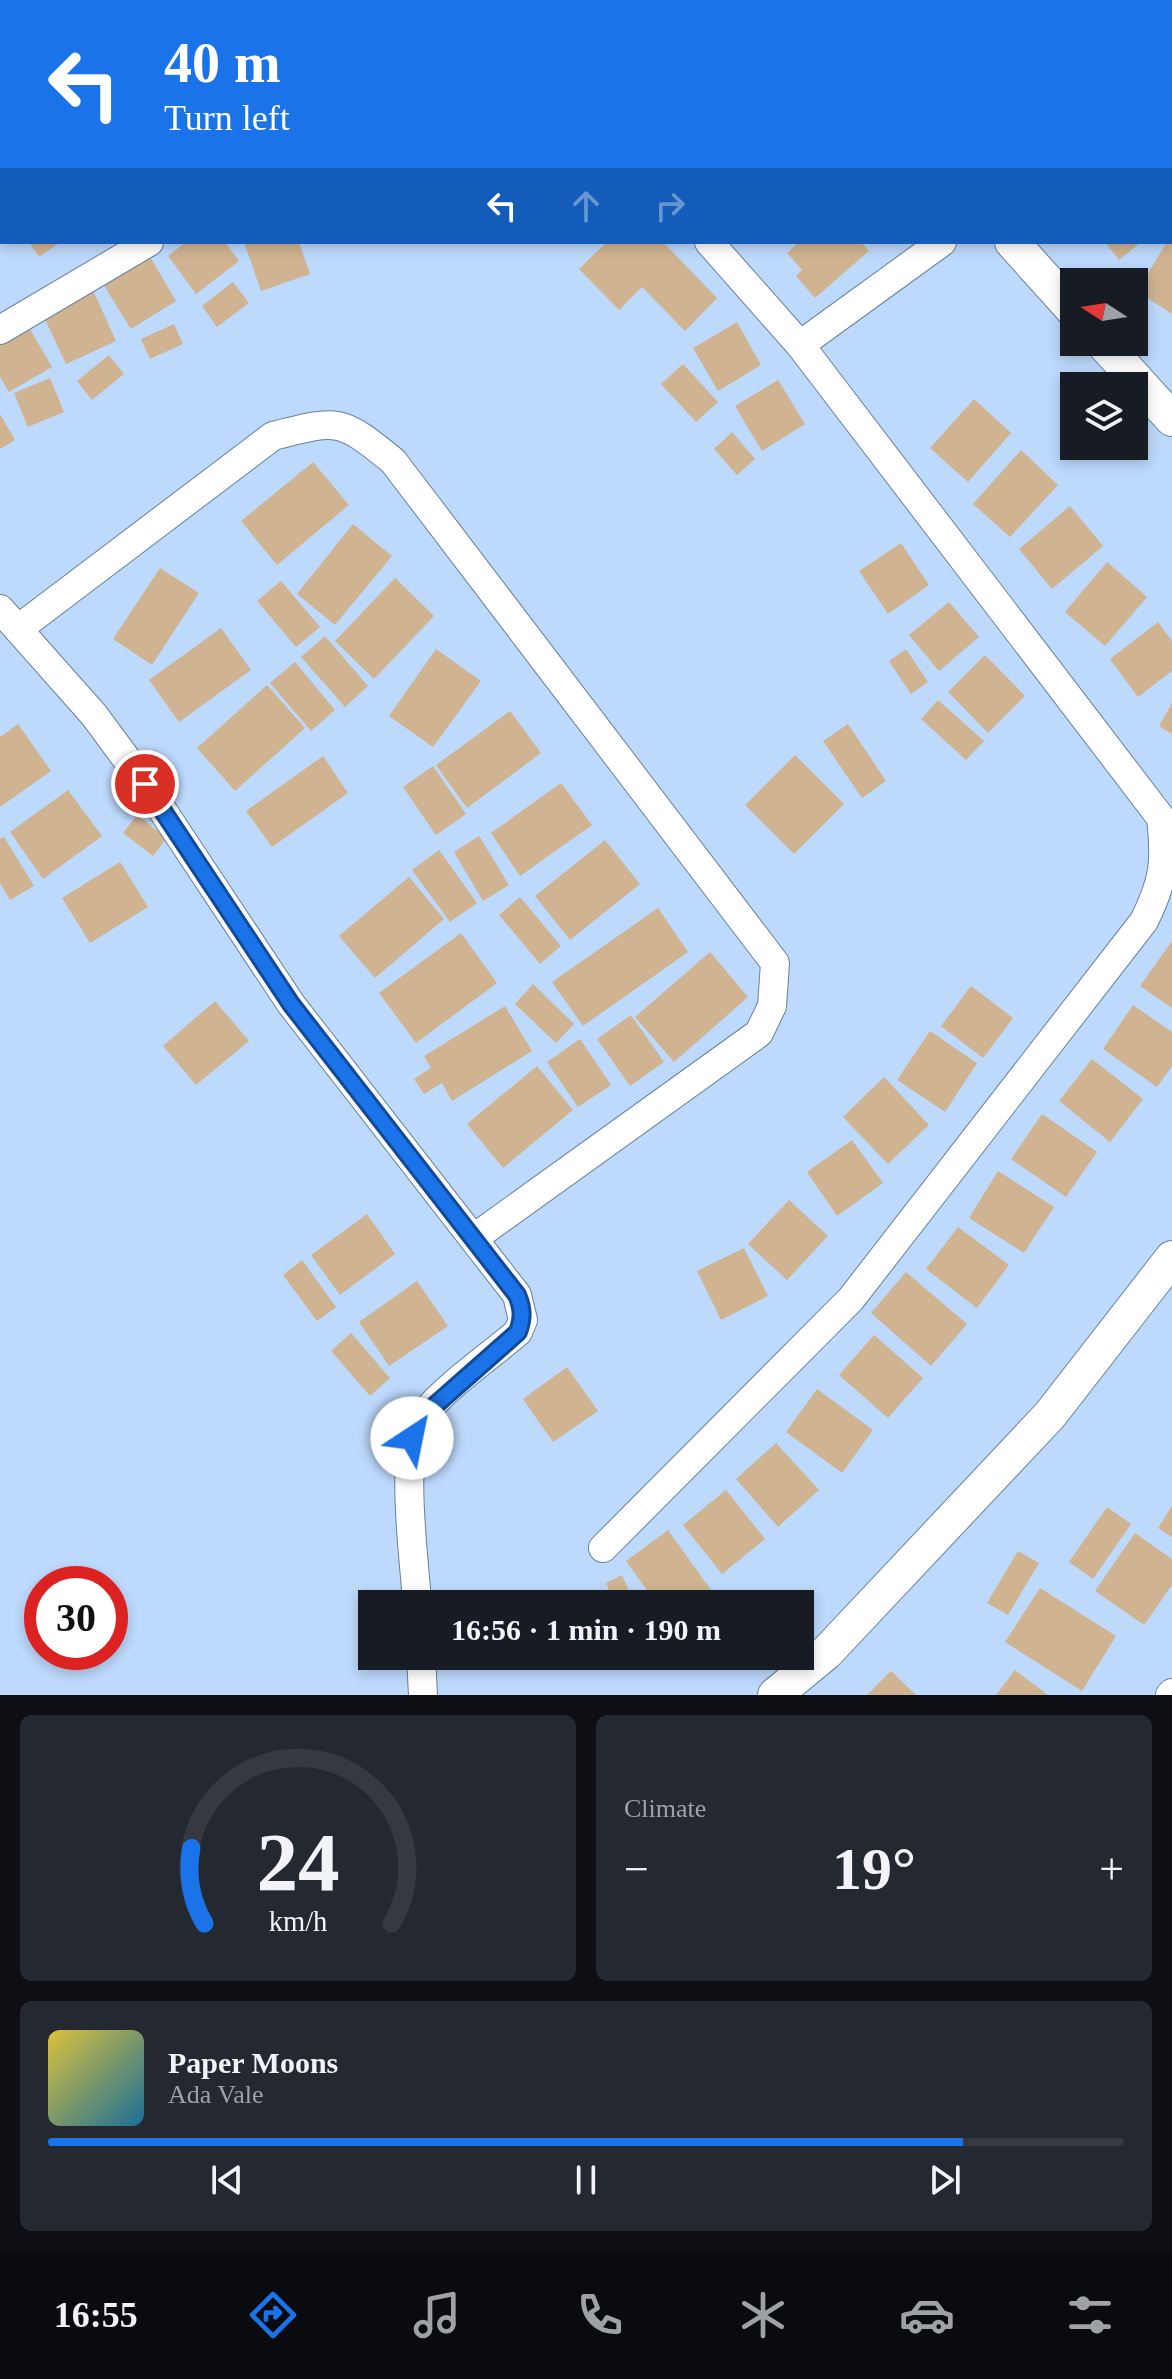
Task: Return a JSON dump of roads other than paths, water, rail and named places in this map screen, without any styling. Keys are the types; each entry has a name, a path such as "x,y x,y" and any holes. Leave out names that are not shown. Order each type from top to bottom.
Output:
{"street":[{"path":"0,330 146,244"},
{"path":"603,1548 851,1299 1144,921 1159,891 1166,859 1161,818 800,345 711,244"},
{"path":"800,345 939,244"},
{"path":"1014,244 1060,295"},
{"path":"1115,356 1172,419"},
{"path":"416,1590 409,1463 412,1438 424,1415 518,1332 523,1320 517,1295 291,1004 145,784 94,715 9,619 273,436 318,425 351,427 393,461 775,963 772,1006 759,1033 474,1238"},
{"path":"775,1695 826,1653 1050,1415 1172,1258"},
{"path":"422,1670 423,1695"}]}
